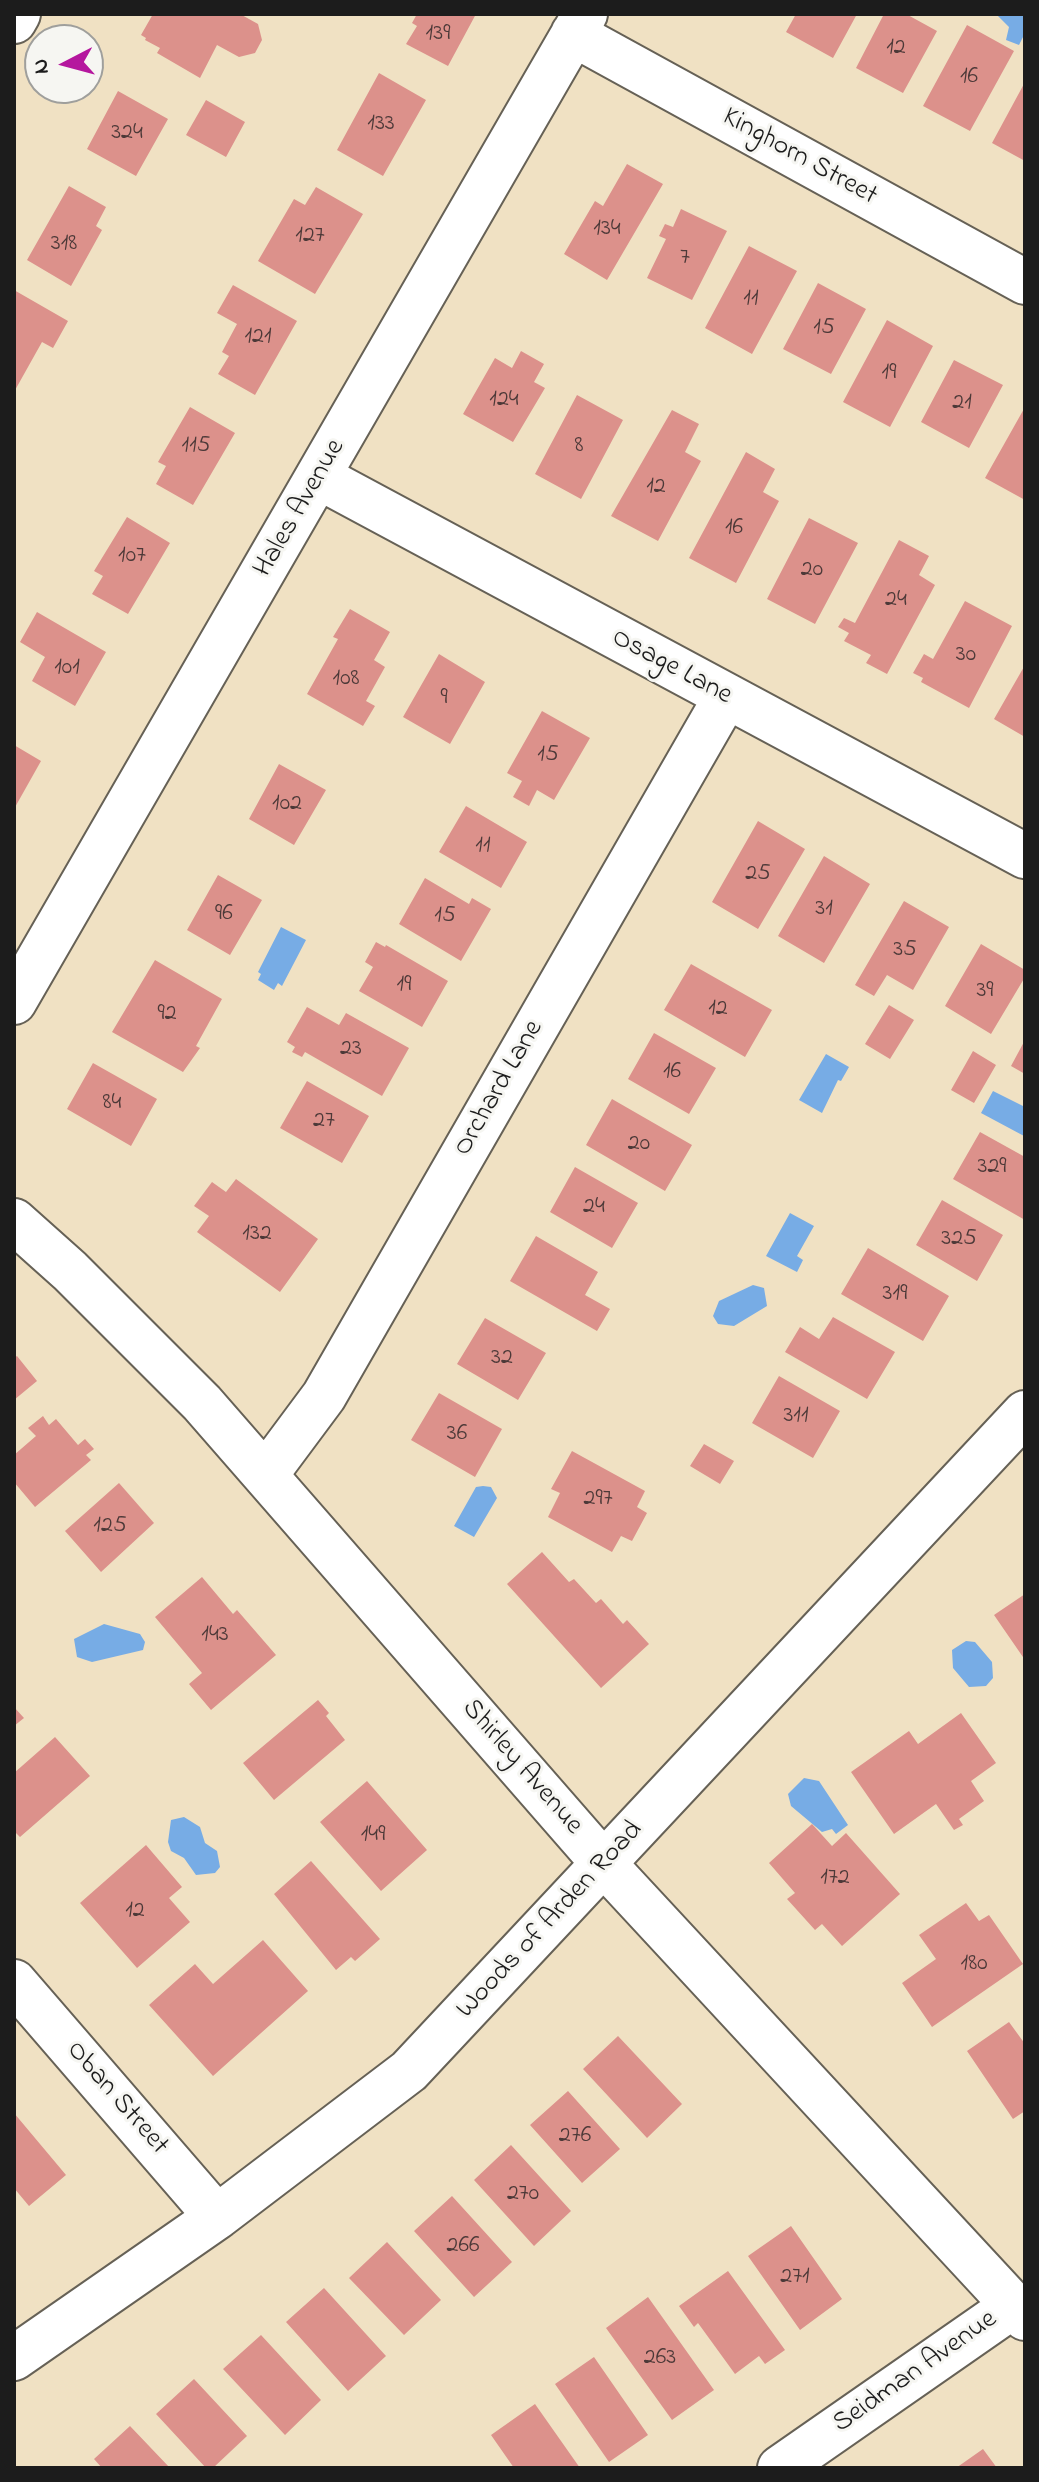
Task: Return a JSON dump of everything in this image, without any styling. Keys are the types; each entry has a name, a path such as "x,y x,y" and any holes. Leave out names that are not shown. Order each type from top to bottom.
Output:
{"street":[{"path":"14,21 18,14"},
{"name":"Kinghorn Street","path":"579,24 1025,282"},
{"name":"Hales Avenue","path":"14,1002 579,24"},
{"name":"Osage Lane","path":"319,477 1025,856"},
{"name":"Orchard Lane","path":"266,1474 324,1396 726,697"},
{"name":"Shirley Avenue","path":"14,1221 132,1332 266,1474 605,1865 1019,2312"},
{"name":"Woods of Arden Road","path":"14,2358 217,2217 409,2071 1025,1413"},
{"name":"Oban Street","path":"14,1982 217,2217"},
{"name":"Seidman Avenue","path":"780,2468 1019,2312"}],"water":[{"path":"996,14 1025,14 1025,33 1019,45 1006,40 1009,27"},
{"path":"281,927 306,940 282,986 278,983 274,990 258,980 261,974 258,972"},
{"path":"826,1054 849,1067 841,1081 838,1080 822,1113 799,1100"},
{"path":"993,1091 1025,1107 1024,1136 981,1113"},
{"path":"790,1213 814,1226 797,1256 803,1260 797,1272 766,1256"},
{"path":"753,1285 764,1288 767,1306 734,1326 718,1324 713,1316 719,1301"},
{"path":"476,1487 491,1487 497,1498 474,1537 454,1526"},
{"path":"104,1624 140,1634 145,1642 143,1650 92,1662 77,1657 74,1639"},
{"path":"966,1641 975,1642 992,1662 993,1678 986,1686 969,1687 953,1668 952,1650"},
{"path":"804,1778 819,1781 848,1825 836,1834 832,1829 822,1832 791,1806 788,1794"},
{"path":"184,1817 200,1827 205,1843 217,1851 220,1867 215,1873 196,1875 184,1858 171,1851 168,1842 171,1820"}],"building":[{"path":"153,14 240,14 258,24 262,40 255,53 239,57 217,45 200,78 157,53 160,48 141,35"},
{"path":"417,14 476,14 448,66 406,44 417,26 412,23"},
{"path":"796,14 857,14 833,58 786,32"},
{"path":"884,14 906,14 937,31 903,93 856,68"},
{"path":"967,25 1014,51 970,131 923,106"},
{"path":"379,73 426,100 383,176 337,150"},
{"path":"1025,82 1025,161 992,143"},
{"path":"118,91 168,119 136,176 87,149"},
{"path":"206,100 245,122 226,157 186,135"},
{"path":"627,164 663,184 607,280 564,254 595,201 603,206"},
{"path":"69,186 106,207 96,226 102,230 71,286 27,260"},
{"path":"316,187 363,214 315,294 258,261 294,199 305,205"},
{"path":"681,209 727,231 692,300 647,278 666,239 659,236 665,224 673,227"},
{"path":"749,246 797,271 752,354 705,328"},
{"path":"818,283 866,309 831,374 783,349"},
{"path":"233,285 297,321 255,395 218,374 229,356 222,352 237,324 217,313"},
{"path":"14,290 68,321 53,348 42,342 14,392"},
{"path":"887,320 933,346 890,427 843,402"},
{"path":"521,351 544,364 534,382 545,388 513,442 463,414 495,358 512,368"},
{"path":"954,360 1003,385 969,448 921,422"},
{"path":"577,395 623,420 581,499 535,474"},
{"path":"190,407 235,433 193,505 156,484 166,466 158,462"},
{"path":"1025,407 1025,500 985,478"},
{"path":"672,410 699,424 685,452 701,461 658,541 611,516"},
{"path":"746,452 775,469 763,492 779,501 736,583 689,558"},
{"path":"127,517 170,543 128,614 92,594 103,576 94,571"},
{"path":"809,518 858,543 815,624 767,599"},
{"path":"899,540 929,556 919,575 935,585 887,674 866,663 871,655 844,641 849,633 838,627 844,618 855,623"},
{"path":"965,601 1012,626 969,708 921,682 923,678 913,673 924,654 933,659"},
{"path":"350,609 390,632 374,660 385,667 366,701 375,706 363,726 307,694 338,639 333,637"},
{"path":"37,612 106,652 75,706 32,681 45,657 20,642"},
{"path":"439,654 485,682 450,744 403,717"},
{"path":"1025,665 1025,737 994,719"},
{"path":"542,711 590,738 554,800 537,790 529,806 513,797 522,781 507,773"},
{"path":"14,745 41,761 14,809"},
{"path":"279,764 326,790 294,845 249,819"},
{"path":"466,806 527,842 501,888 439,852"},
{"path":"758,821 805,849 758,929 712,902"},
{"path":"824,856 870,884 824,963 778,936"},
{"path":"218,875 262,900 230,955 187,930"},
{"path":"425,878 469,904 472,898 491,909 461,961 399,924"},
{"path":"904,901 949,927 913,990 887,975 874,996 855,985"},
{"path":"376,942 448,981 422,1027 359,991 373,967 365,962"},
{"path":"981,944 1025,970 1025,977 991,1034 945,1006"},
{"path":"155,960 222,999 196,1046 200,1048 183,1072 112,1032"},
{"path":"691,964 772,1010 745,1057 664,1010"},
{"path":"889,1005 914,1020 890,1059 865,1044"},
{"path":"307,1007 339,1025 346,1013 409,1048 382,1096 305,1052 302,1057 292,1052 295,1047 287,1042"},
{"path":"654,1033 716,1068 689,1114 628,1079"},
{"path":"1025,1040 1025,1074 1011,1066"},
{"path":"973,1051 996,1065 974,1103 951,1090"},
{"path":"93,1063 157,1099 131,1146 67,1109"},
{"path":"307,1081 369,1116 342,1163 280,1128"},
{"path":"612,1099 692,1145 665,1191 586,1145"},
{"path":"980,1132 1025,1157 1025,1220 953,1179"},
{"path":"575,1167 638,1203 612,1248 550,1212"},
{"path":"236,1179 318,1239 280,1292 197,1232 209,1216 194,1206 212,1182 226,1192"},
{"path":"942,1200 1003,1235 977,1281 916,1245"},
{"path":"536,1236 598,1272 585,1295 610,1309 597,1331 510,1281"},
{"path":"868,1248 949,1296 923,1341 841,1294"},
{"path":"833,1317 895,1352 867,1399 785,1352 800,1327 819,1339"},
{"path":"485,1318 546,1353 518,1400 457,1364"},
{"path":"17,1356 37,1381 14,1400 14,1358"},
{"path":"779,1376 840,1411 813,1458 752,1423"},
{"path":"439,1393 502,1429 475,1477 411,1440"},
{"path":"43,1416 49,1425 56,1419 78,1445 85,1439 94,1449 86,1455 91,1460 35,1507 14,1482 14,1455 36,1436 28,1428"},
{"path":"704,1444 734,1461 720,1484 690,1466"},
{"path":"572,1451 645,1491 637,1507 647,1513 632,1541 621,1536 612,1552 548,1517 560,1493 551,1489"},
{"path":"119,1483 154,1523 101,1572 65,1531"},
{"path":"542,1552 569,1582 574,1579 596,1603 601,1599 623,1624 627,1620 649,1644 601,1688 507,1584"},
{"path":"202,1577 233,1614 237,1610 276,1655 211,1710 189,1684 202,1673 155,1617"},
{"path":"1025,1594 1025,1660 994,1615"},
{"path":"318,1700 345,1740 274,1800 243,1763"},
{"path":"14,1707 24,1718 14,1726"},
{"path":"961,1713 996,1763 971,1781 984,1801 959,1819 963,1825 954,1830 936,1804 894,1834 851,1772 909,1731 918,1744"},
{"path":"55,1737 90,1776 20,1837 14,1831 14,1773"},
{"path":"367,1781 427,1850 381,1891 320,1822"},
{"path":"812,1824 832,1846 846,1833 900,1894 842,1946 822,1924 815,1930 787,1899 795,1893 769,1863"},
{"path":"146,1845 182,1887 169,1898 190,1922 137,1968 80,1903"},
{"path":"311,1861 380,1939 355,1961 351,1957 336,1970 274,1894"},
{"path":"966,1903 979,1921 989,1915 1023,1964 932,2027 902,1983 936,1959 919,1935"},
{"path":"263,1940 308,1991 213,2076 149,2005 195,1964 213,1984"},
{"path":"1009,2022 1025,2044 1025,2111 1013,2119 967,2051"},
{"path":"618,2036 682,2104 647,2138 583,2069"},
{"path":"568,2091 620,2149 582,2183 530,2125"},
{"path":"14,2113 66,2175 29,2206 14,2188"},
{"path":"511,2145 571,2211 534,2246 474,2180"},
{"path":"452,2196 512,2262 474,2297 414,2231"},
{"path":"791,2226 842,2299 800,2330 748,2256"},
{"path":"387,2242 441,2300 404,2335 349,2278"},
{"path":"728,2271 785,2350 765,2364 759,2356 735,2374 698,2323 694,2327 679,2306"},
{"path":"324,2288 386,2356 348,2391 286,2322"},
{"path":"648,2297 714,2390 672,2420 606,2328"},
{"path":"261,2335 321,2400 285,2435 223,2369"},
{"path":"594,2357 648,2435 609,2462 555,2384"},
{"path":"194,2379 247,2436 213,2468 206,2468 156,2414"},
{"path":"535,2404 580,2468 514,2468 491,2435"},
{"path":"130,2426 170,2468 102,2468 94,2459"},
{"path":"983,2449 997,2468 956,2468"}]}
